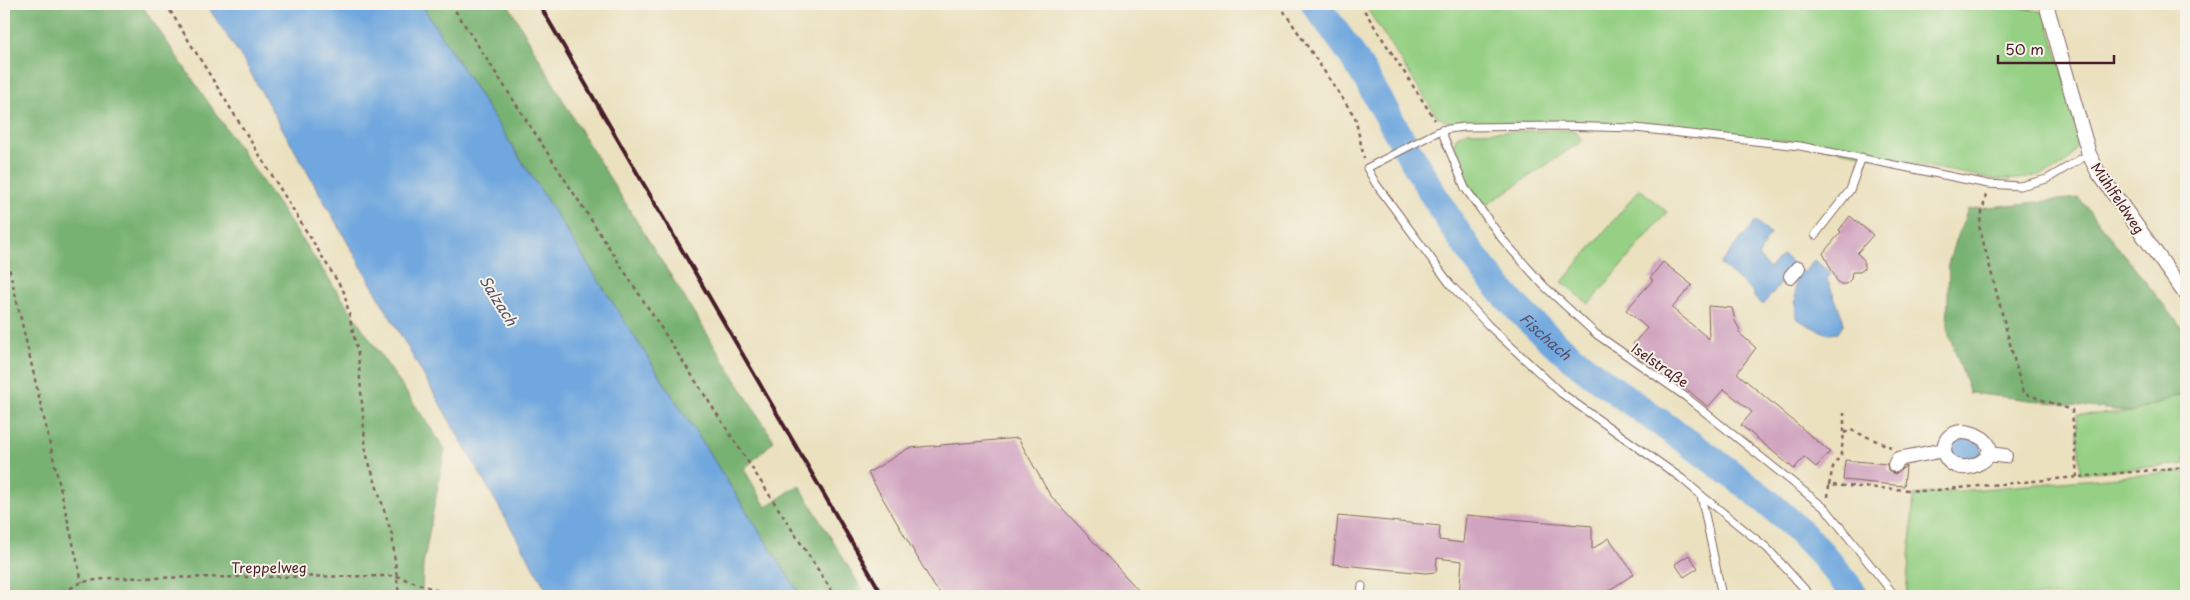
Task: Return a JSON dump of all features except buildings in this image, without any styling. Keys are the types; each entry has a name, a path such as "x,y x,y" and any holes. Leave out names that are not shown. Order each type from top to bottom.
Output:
{"street":[{"name":"Mühlfeldweg","path":"2046,4 2089,154 2098,172 2186,294"},
{"path":"1967,432 1979,434 1984,438 1987,443 1988,454 1979,464 1960,467 1948,460 1944,450 1944,445 1950,437 1967,432"},
{"path":"1895,465 1898,459 1944,450"},
{"path":"1988,454 2005,456"}],"lane":[{"path":"1812,596 1766,548 1681,478 1561,393 1488,325 1450,284 1376,184 1367,168 1433,133 1464,127 1556,126 1635,128 1800,146 1862,157 1988,184 2020,186 2047,178 2089,154"},
{"name":"Iselstraße","path":"1441,130 1465,188 1503,240 1544,286 1596,334 1686,398 1826,509 1895,596"},
{"path":"1815,235 1850,190 1862,157"},
{"path":"1701,495 1722,596"},
{"path":"1361,596 1362,586"}],"path":[{"path":"166,4 344,292 358,354 366,452 392,535 399,596"},
{"path":"450,4 835,596"},
{"path":"1279,4 1355,117 1362,147"},
{"path":"1360,4 1441,130"},
{"path":"1988,184 1979,226 2023,393 2072,410 2077,477"},
{"path":"4,246 82,582"},
{"path":"1826,509 1833,467 1841,454 1844,413"},
{"path":"1844,433 1851,430 1914,456"},
{"path":"1829,485 1926,491 2186,468"},
{"name":"Treppelweg","path":"56,596 82,582 111,578 396,576 414,584 453,596"}],"green space":[{"path":"4,4 141,4 445,449 423,565 422,596 4,596"},
{"path":"421,4 508,4 584,137 774,441 744,469 766,507 799,485 866,596 801,596"},
{"path":"1364,4 1998,4 2045,12 2078,127 2077,143 2072,154 2054,170 2017,179 1993,179 1802,143 1632,125 1557,122 1455,124 1446,122 1436,115"},
{"path":"1575,130 1582,141 1485,206 1467,182 1452,148 1457,136 1467,132"},
{"path":"1640,189 1667,212 1589,304 1562,282"},
{"path":"2079,198 2186,333 2186,393 2132,412 1970,393 1947,329 1949,260 1968,209"},
{"path":"2186,393 2186,464 2080,473 2077,415 2132,412"},
{"path":"2186,471 2186,596 1906,596 1914,495"}],"water":[{"name":"Salzach","path":"206,4 421,4 801,596 550,596 242,58"},
{"path":"1756,221 1770,234 1758,256 1769,268 1783,255 1804,273 1813,261 1816,261 1831,274 1827,279 1843,319 1843,325 1838,333 1829,334 1796,318 1795,280 1788,273 1782,272 1780,275 1784,279 1763,305 1754,297 1754,293 1720,264"},
{"path":"1972,438 1982,446 1981,454 1967,462 1956,460 1949,449 1954,440"}],"waterway":[{"name":"Fischach","path":"1315,4 1357,62 1452,225 1472,254 1518,309 1559,347 1602,381 1738,479 1781,514 1820,552 1855,596"}],"railway":[{"path":"539,4 883,596"}]}
